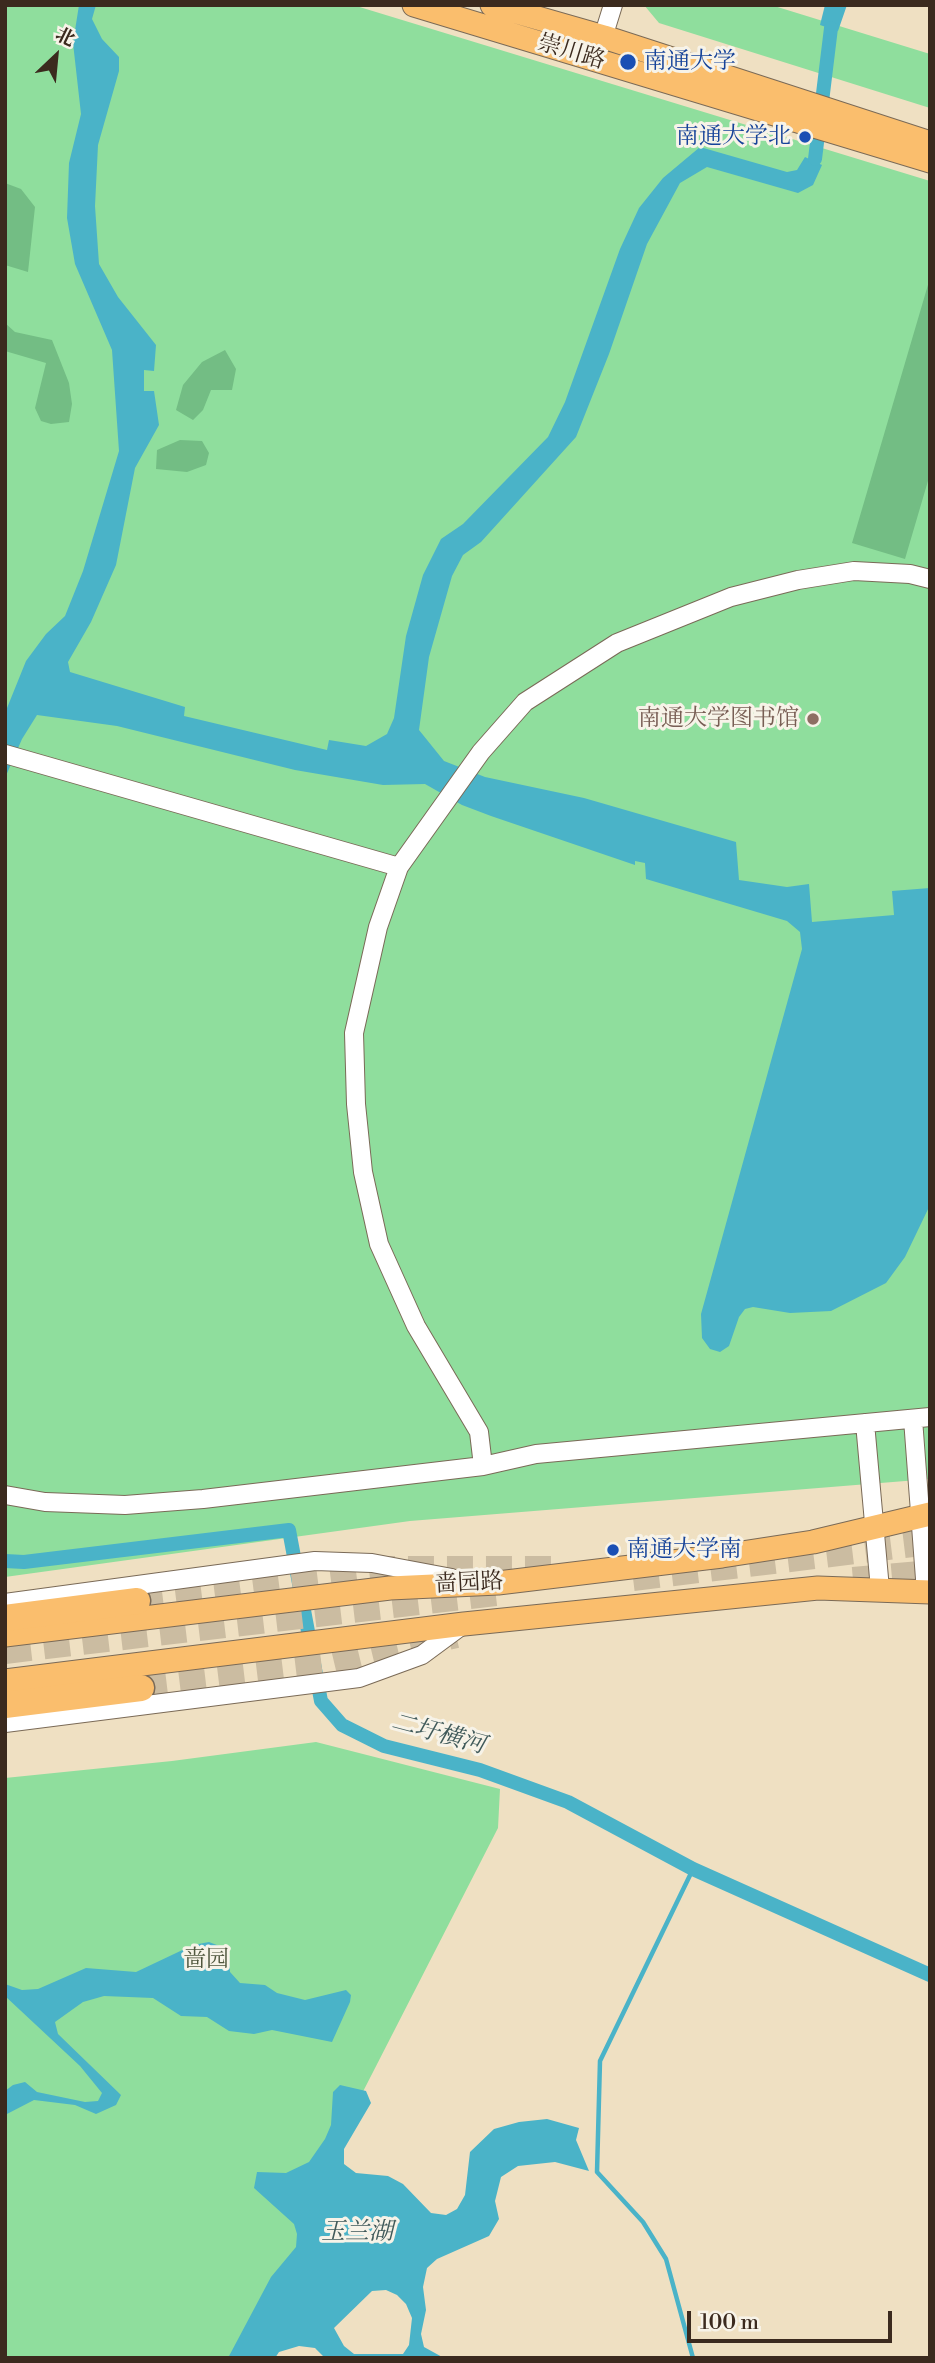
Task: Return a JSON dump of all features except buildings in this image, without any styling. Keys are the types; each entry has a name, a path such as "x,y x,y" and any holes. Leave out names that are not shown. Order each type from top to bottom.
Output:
{"highway":[{"path":"5,1618 137,1601"},
{"path":"5,1705 141,1688"}],"main road":[{"name":"崇川路","path":"414,5 930,161"},
{"name":"崇川路","path":"492,5 604,37 930,144"},
{"name":"啬园路","path":"5,1635 390,1588 498,1583 722,1556 813,1542 925,1515"},
{"name":"啬园路","path":"5,1681 464,1624 818,1588 928,1592"}],"street":[{"path":"595,60 613,5"},
{"path":"483,1466 479,1432 416,1326 379,1244 363,1172 356,1104 354,1033 378,927 399,867 446,799 525,702 617,643 677,616 731,597 798,580 854,571 930,579"},
{"path":"12,756 399,867"},
{"path":"5,1495 45,1502 125,1505 203,1499 483,1466 536,1454 921,1418 928,1592"},
{"path":"865,1423 880,1589"},
{"path":"5,1603 315,1561 372,1563 434,1576 498,1583"},
{"path":"5,1723 359,1678 422,1655 464,1624"}],"green space":[{"name":"南通大学","path":"5,5 353,5 930,181 930,1479 410,1521 5,1577"},
{"path":"644,5 771,5 930,54 930,108 659,23"},
{"path":"5,183 21,189 35,207 28,272 5,265"},
{"path":"930,278 930,474 905,559 852,543"},
{"path":"5,323 15,332 52,340 69,383 72,404 69,422 51,424 41,421 35,408 46,363 5,351"},
{"path":"225,350 236,369 232,390 211,390 203,410 193,420 176,410 183,385 202,362"},
{"path":"180,440 202,441 209,453 206,465 187,472 156,469 157,450"},
{"name":"啬园","path":"316,1742 500,1789 498,1828 330,2156 258,2358 5,2358 5,1778 172,1761"}],"water":[{"path":"79,5 96,5 92,19 102,39 119,57 119,71 98,145 95,206 99,264 118,297 156,345 154,371 144,370 144,391 154,391 159,425 135,468 116,565 91,622 68,662 70,672 185,707 184,716 327,750 329,740 366,746 387,734 394,718 406,636 423,575 441,539 463,524 548,437 565,402 620,249 639,208 663,178 700,147 787,172 797,170 805,157 822,165 813,185 798,193 707,167 680,183 647,244 609,354 576,437 481,542 463,555 452,576 429,657 419,730 444,761 485,777 584,798 736,842 739,880 787,887 809,884 812,922 894,915 892,891 930,888 930,1205 905,1257 886,1283 831,1311 790,1313 753,1307 745,1309 739,1317 729,1346 720,1352 710,1349 702,1338 701,1314 802,949 800,932 787,921 646,879 645,863 635,861 635,865 491,816 462,805 425,784 383,785 295,770 117,726 37,715 22,739 5,778 5,713 26,661 46,634 65,616 83,571 119,451 112,350 75,264 67,218 69,163 81,114 73,43"},
{"path":"825,5 847,5 838,31 820,25"},
{"path":"209,1942 222,1947 229,1958 230,1972 240,1983 265,1985 277,1993 305,2000 346,1990 351,1995 350,2002 332,2042 272,2030 254,2034 229,2031 207,2017 181,2016 153,1998 104,1996 83,2002 55,2022 58,2034 121,2095 116,2105 96,2114 75,2105 34,2100 5,2115 5,2091 13,2085 25,2082 37,2092 85,2102 98,2101 102,2093 80,2066 5,1996 5,1984 22,1990 38,1989 86,1968 136,1972 193,1945"},
{"name":"玉兰湖","path":"340,2085 366,2091 371,2103 344,2149 344,2164 356,2173 388,2176 403,2184 431,2213 446,2215 457,2209 465,2195 470,2152 494,2129 519,2122 547,2119 579,2128 576,2140 589,2171 555,2162 518,2166 501,2177 495,2201 499,2219 489,2236 437,2259 427,2268 423,2287 426,2310 421,2334 424,2347 444,2358 325,2358 315,2348 299,2346 279,2352 275,2358 228,2358 271,2277 296,2247 297,2234 294,2224 254,2188 257,2172 286,2173 309,2162 331,2125 333,2092","holes":["386,2290 397,2295 406,2304 412,2318 409,2345 403,2354 354,2354 344,2346 334,2328 372,2291"]}],"waterway":[{"path":"815,159 831,28"},
{"name":"二圩横河","path":"5,1561 24,1562 289,1530 321,1701 342,1725 384,1746 480,1770 568,1802 693,1869 930,1975"},
{"path":"693,1869 600,2061 597,2172 643,2222 666,2259 693,2358"}],"tunnel":[{"path":"633,1578 930,1542"},
{"path":"137,1601 387,1569 553,1569"},
{"path":"853,1580 930,1573"},
{"path":"5,1651 504,1592"},
{"path":"141,1688 331,1665 456,1635"}],"place":[{"name":"南通大学","path":"628,62"},
{"name":"南通大学北","path":"805,137"},
{"name":"南通大学图书馆","path":"813,719"},
{"name":"南通大学南","path":"613,1550"}]}
